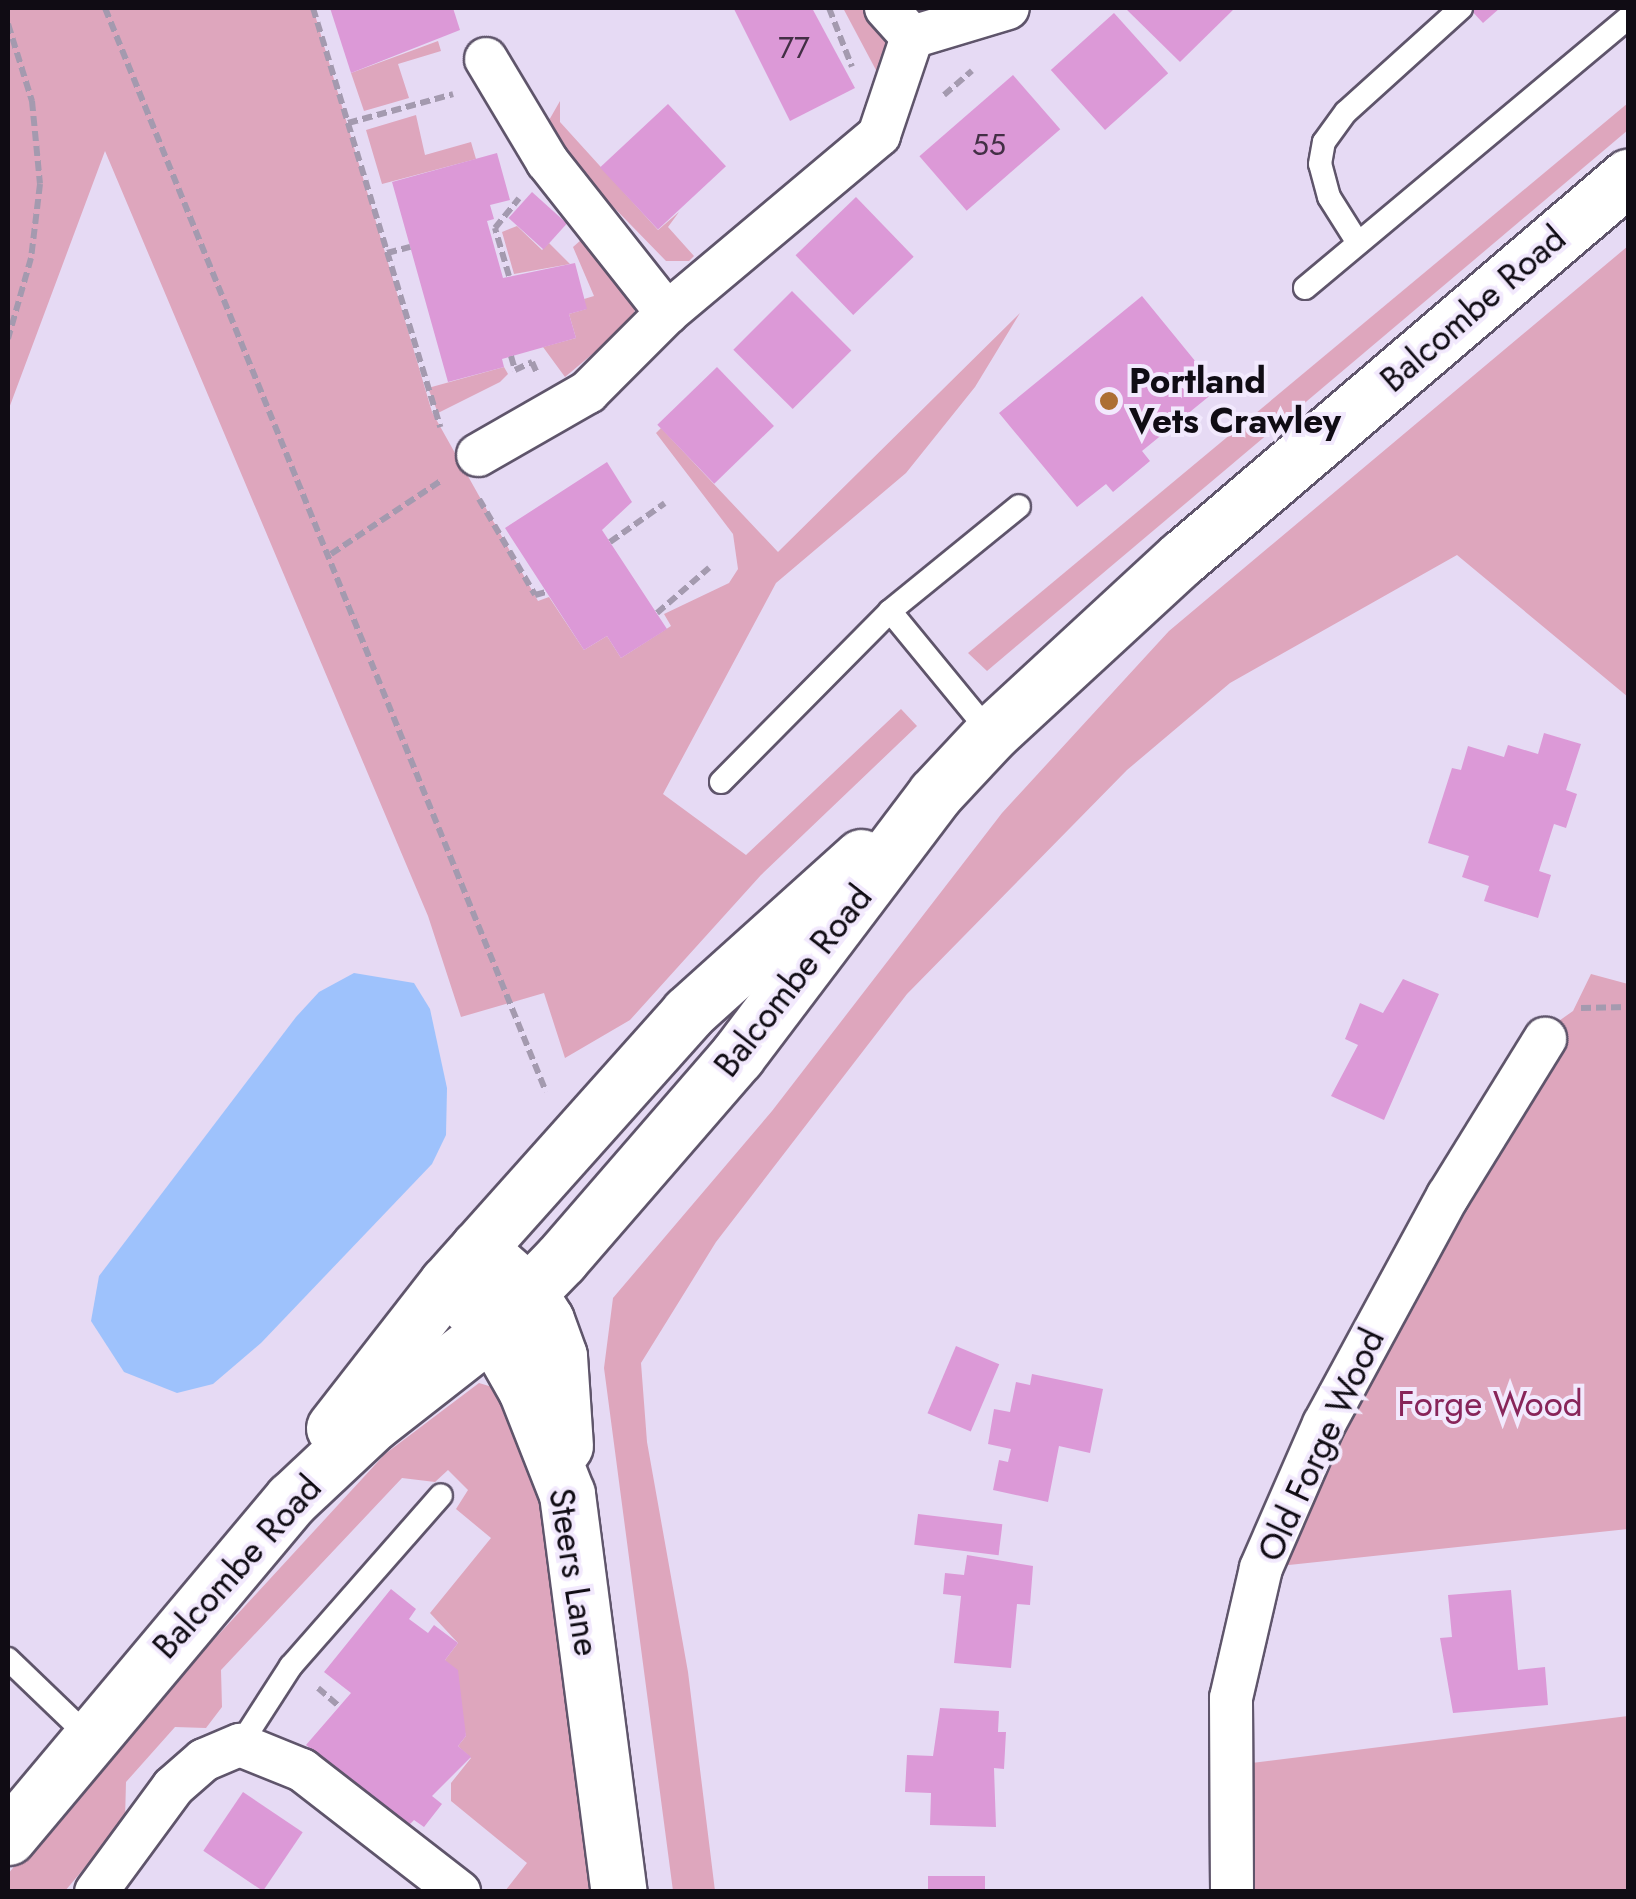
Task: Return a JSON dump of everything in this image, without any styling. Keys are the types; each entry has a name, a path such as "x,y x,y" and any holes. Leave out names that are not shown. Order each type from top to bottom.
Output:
{"main road":[{"name":"Balcombe Road","path":"8,1837 292,1500 373,1423 510,1311 737,1056 935,794 991,734 1182,558 1628,176"},
{"path":"292,1500 326,1439 463,1266 688,1012 935,794"},
{"path":"463,1266 510,1311"},
{"name":"Steers Lane","path":"510,1311 559,1356 567,1494 619,1892"}],"street":[{"path":"470,461 588,392 667,313 879,135 899,22 1008,8"},
{"path":"493,70 547,160 667,313"},
{"name":"Old Forge Wood","path":"1232,1892 1231,1698 1260,1568 1342,1390 1448,1196 1545,1038"},
{"path":"96,1892 173,1787 204,1760 240,1745 302,1770 459,1892"}],"lane":[{"path":"1358,243 1329,198 1320,164 1324,142 1346,112 1461,8"},
{"path":"1305,288 1628,18"},
{"path":"721,782 890,611 1020,506"},
{"path":"890,611 991,734"},
{"path":"240,1745 290,1666 442,1495"},
{"path":"8,1659 90,1738"}],"path":[{"path":"105,8 331,554 553,1109"},
{"path":"313,8 432,412 470,461 535,596 546,592"},
{"path":"879,135 903,132 1004,42 1008,8"},
{"path":"8,24 32,101 40,184 32,258 8,339"},
{"path":"348,123 493,70"},
{"path":"509,276 495,228 547,160"},
{"path":"388,253 410,247"},
{"path":"331,554 470,461"},
{"path":"610,542 665,503"},
{"path":"657,614 709,568"}],"green space":[{"path":"8,8 313,8 432,412 538,601 549,597 584,650 607,636 621,658 671,626 664,614 729,583 738,569 733,534 656,433 661,428 778,552 1020,313 975,387 906,473 776,583 663,794 746,855 901,709 917,726 761,875 630,1020 565,1058 544,993 461,1017 428,916 105,151 8,411"},
{"path":"843,8 863,8 888,40 877,72"},
{"path":"438,41 441,51 398,64 409,98 364,111 351,73"},
{"path":"560,101 560,122 658,230 679,212 668,227 694,256 689,261 666,261 555,147 548,122"},
{"path":"1628,103 1628,130 987,671 968,653"},
{"path":"416,115 425,155 471,142 476,159 382,184 366,130"},
{"path":"517,226 542,250 549,243 570,264 514,274 502,232"},
{"path":"581,240 635,309 632,321 565,377 543,347 576,338 569,314 586,309 584,299 594,296 573,247"},
{"path":"1628,246 1628,697 1457,555 1230,683 1127,770 907,994 716,1242 641,1363 647,1442 688,1672 715,1891 673,1891 604,1368 613,1298 772,1111 1002,813 1169,631"},
{"path":"504,367 508,374 500,382 438,413 428,388"},
{"name":"Forge Wood","path":"1591,974 1628,984 1628,1529 1261,1568 1556,1023 1573,1011"},
{"path":"479,1383 502,1390 540,1484 597,1891 505,1891 527,1863 451,1801 451,1783 471,1758 458,1746 466,1736 445,1660 458,1643 430,1613 491,1538 456,1509 468,1490 448,1470 435,1482 402,1478 221,1670 222,1707 206,1728 175,1727 126,1782 125,1820 65,1891 8,1892 8,1874 80,1785 385,1454"},
{"path":"1628,1716 1628,1891 1226,1892 1227,1766"}],"water":[{"path":"354,973 414,983 430,1009 447,1088 446,1135 432,1164 261,1343 213,1384 177,1393 124,1372 91,1321 99,1276 296,1017 319,992"}],"building":[{"path":"330,8 453,8 460,30 351,73"},
{"path":"812,8 855,88 790,121 734,9"},
{"path":"1125,8 1235,8 1180,62"},
{"path":"1469,8 1500,8 1483,23"},
{"path":"1114,13 1168,73 1105,130 1051,70"},
{"path":"1013,75 1060,129 967,211 919,156"},
{"path":"668,104 726,166 658,230 600,167"},
{"path":"497,153 510,200 490,205 494,219 487,221 503,278 575,263 587,309 569,314 576,338 502,359 504,367 448,382 392,182"},
{"path":"532,192 567,223 544,249 509,218"},
{"path":"856,197 914,257 853,315 796,255"},
{"path":"792,291 851,350 793,409 733,350"},
{"name":"Portland Vets Crawley","path":"1142,296 1218,389 1142,451 1150,461 1113,492 1106,484 1077,507 999,413"},
{"path":"717,367 774,426 714,484 657,425"},
{"path":"607,462 632,502 602,530 667,629 621,658 607,636 584,650 505,528"},
{"path":"1544,733 1581,744 1566,790 1577,794 1566,828 1554,824 1539,871 1551,875 1538,918 1484,901 1489,886 1462,877 1469,856 1428,843 1452,768 1461,770 1468,746 1504,757 1508,745 1538,754"},
{"path":"1403,979 1439,994 1384,1120 1331,1096 1358,1045 1345,1039 1360,1003 1383,1013"},
{"path":"956,1346 999,1364 971,1432 927,1413"},
{"path":"1032,1374 1103,1389 1090,1453 1059,1446 1048,1502 993,1490 999,1460 1008,1462 1011,1449 988,1444 994,1409 1010,1412 1016,1382 1030,1385"},
{"path":"918,1514 1002,1524 999,1555 914,1545"},
{"path":"967,1555 1033,1566 1030,1605 1017,1604 1011,1668 954,1663 961,1596 943,1594 945,1573 964,1575"},
{"path":"391,1589 416,1609 409,1619 428,1633 434,1625 458,1643 445,1660 458,1670 466,1736 458,1746 471,1757 432,1796 442,1804 424,1827 414,1820 409,1825 306,1745 351,1693 324,1672"},
{"path":"1511,1590 1518,1670 1545,1667 1548,1705 1453,1713 1440,1638 1452,1637 1448,1595"},
{"path":"940,1708 999,1711 998,1732 1006,1732 1004,1769 994,1768 996,1827 930,1825 931,1793 905,1792 907,1755 933,1756"},
{"path":"243,1792 303,1832 263,1891 203,1851"},
{"path":"928,1876 985,1876 985,1892 928,1892"}],"place":[{"name":"Portland Vets Crawley","path":"1109,401"}]}
